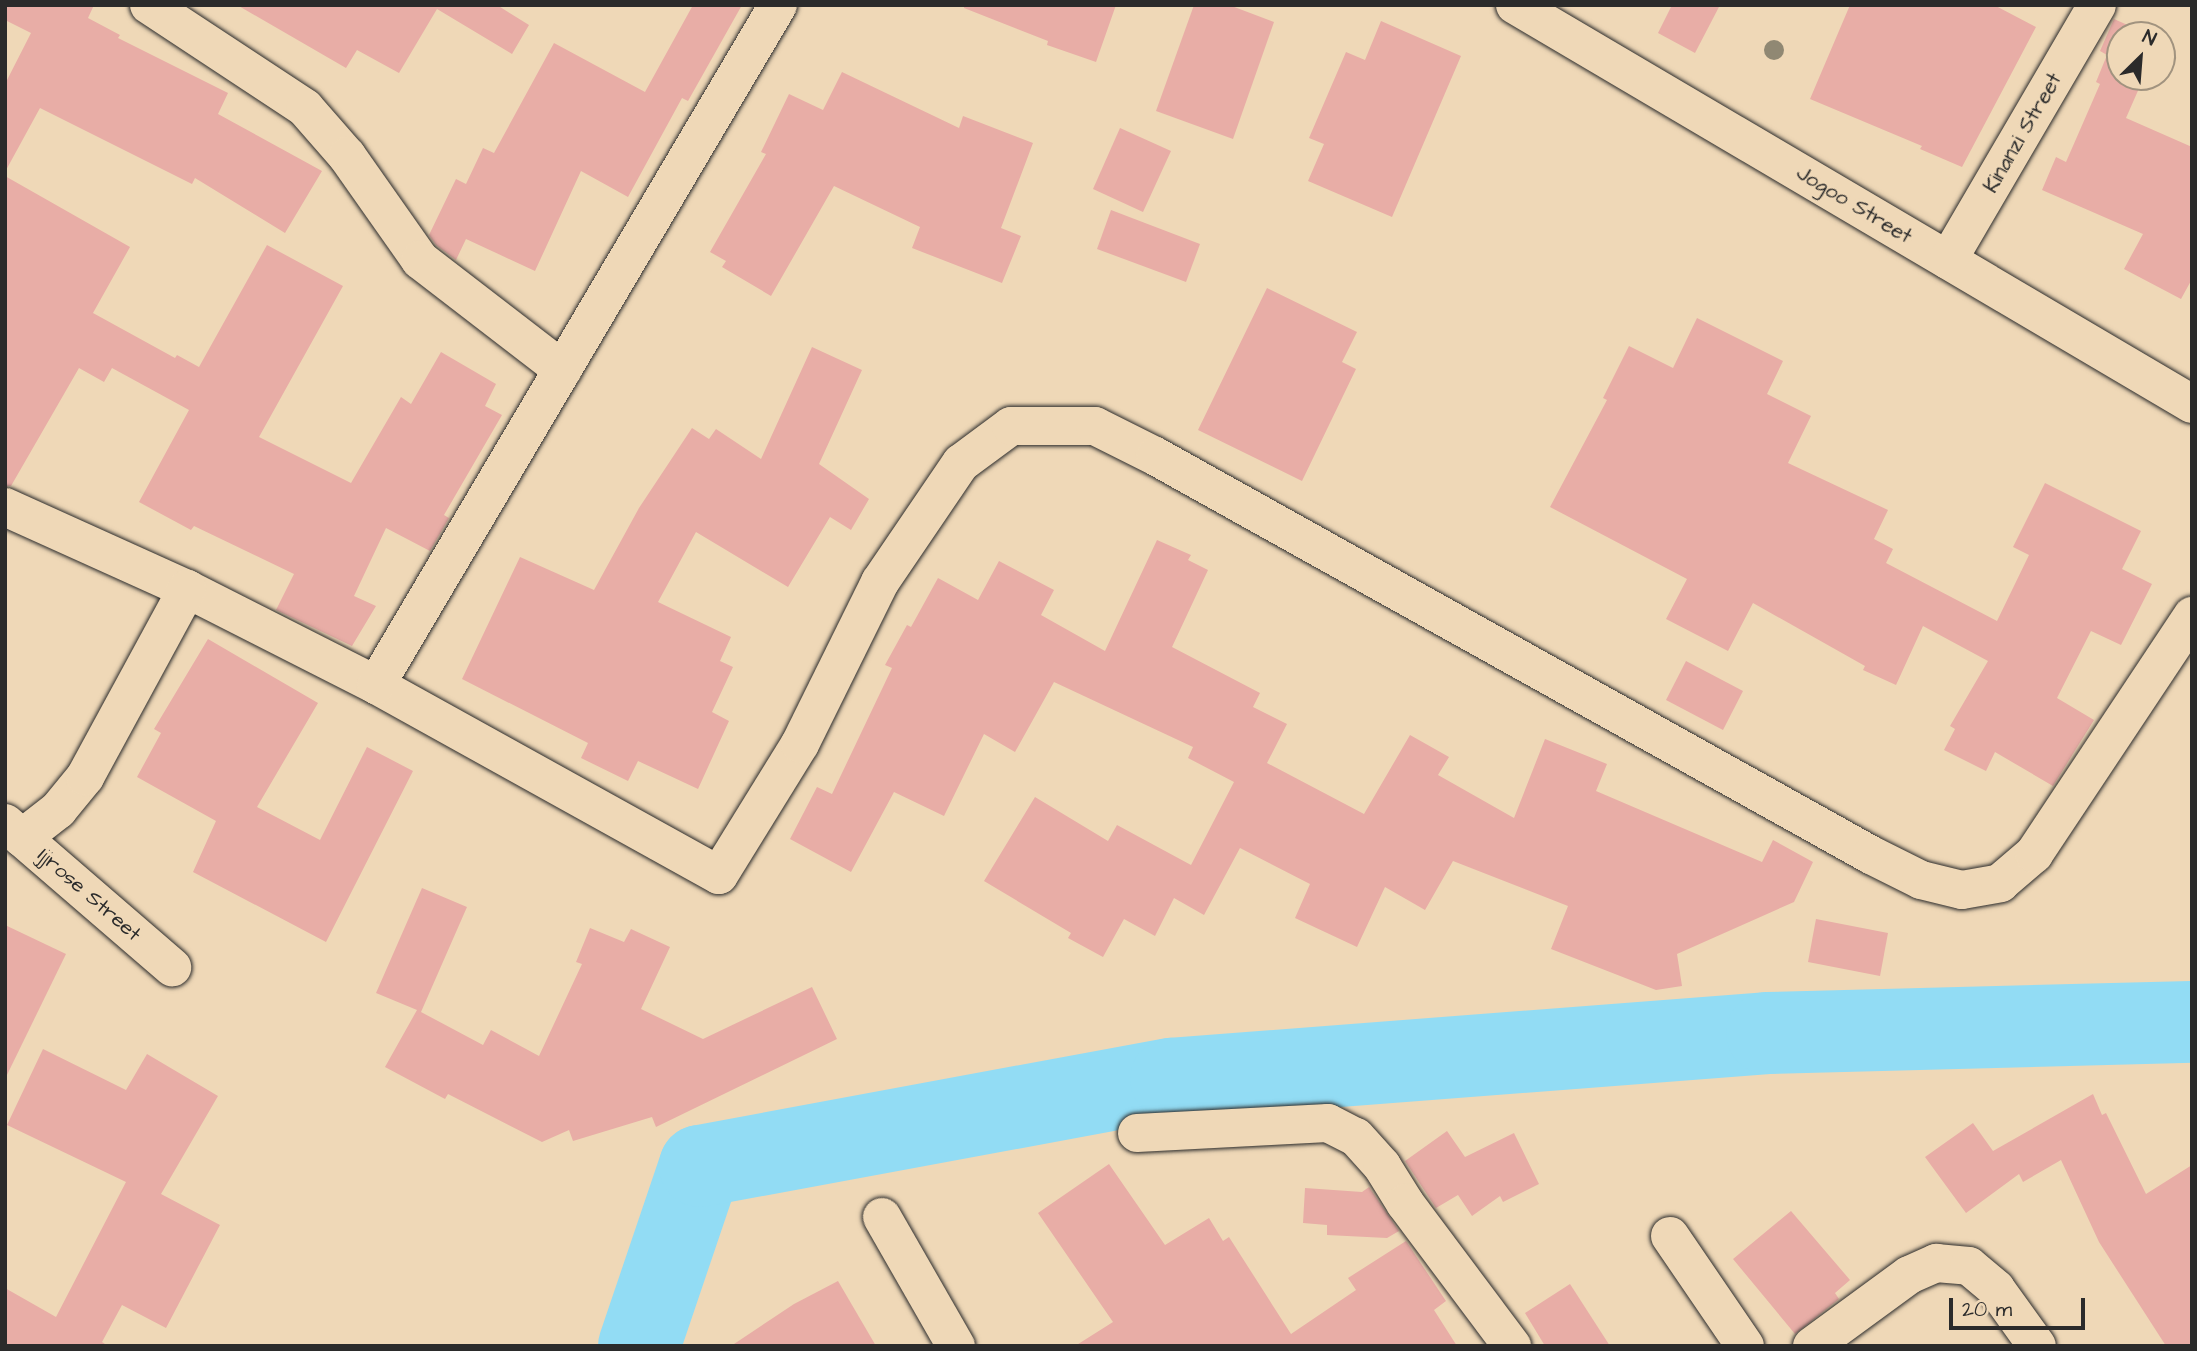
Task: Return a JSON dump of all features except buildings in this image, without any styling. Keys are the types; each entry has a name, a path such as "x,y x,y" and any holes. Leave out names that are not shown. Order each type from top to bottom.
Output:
{"street":[{"path":"149,5 305,107 347,156 420,260 563,370"},
{"path":"376,685 778,5"},
{"name":"Jogoo Street","path":"1515,5 2192,404"},
{"name":"Kinanzi Street","path":"1948,260 2098,5"},
{"path":"5,507 187,589 376,685 719,875 800,744 880,582 961,464 1010,426 1095,426 1167,463 1871,855 1922,880 1962,890 2000,883 2034,854 2192,616"},
{"path":"14,831 58,810 85,777 187,589"},
{"name":"Ijjrose Street","path":"14,831 172,967"},
{"path":"1137,1133 1328,1123 1356,1137 1382,1166 1405,1203 1511,1345"},
{"path":"882,1217 956,1346"},
{"path":"1670,1236 1745,1346"},
{"path":"1812,1346 1909,1275 1936,1263 1969,1266 1996,1289 2036,1346"}],"waterway":[{"path":"639,1346 700,1166 1171,1079 1767,1033 2192,1022"}]}
